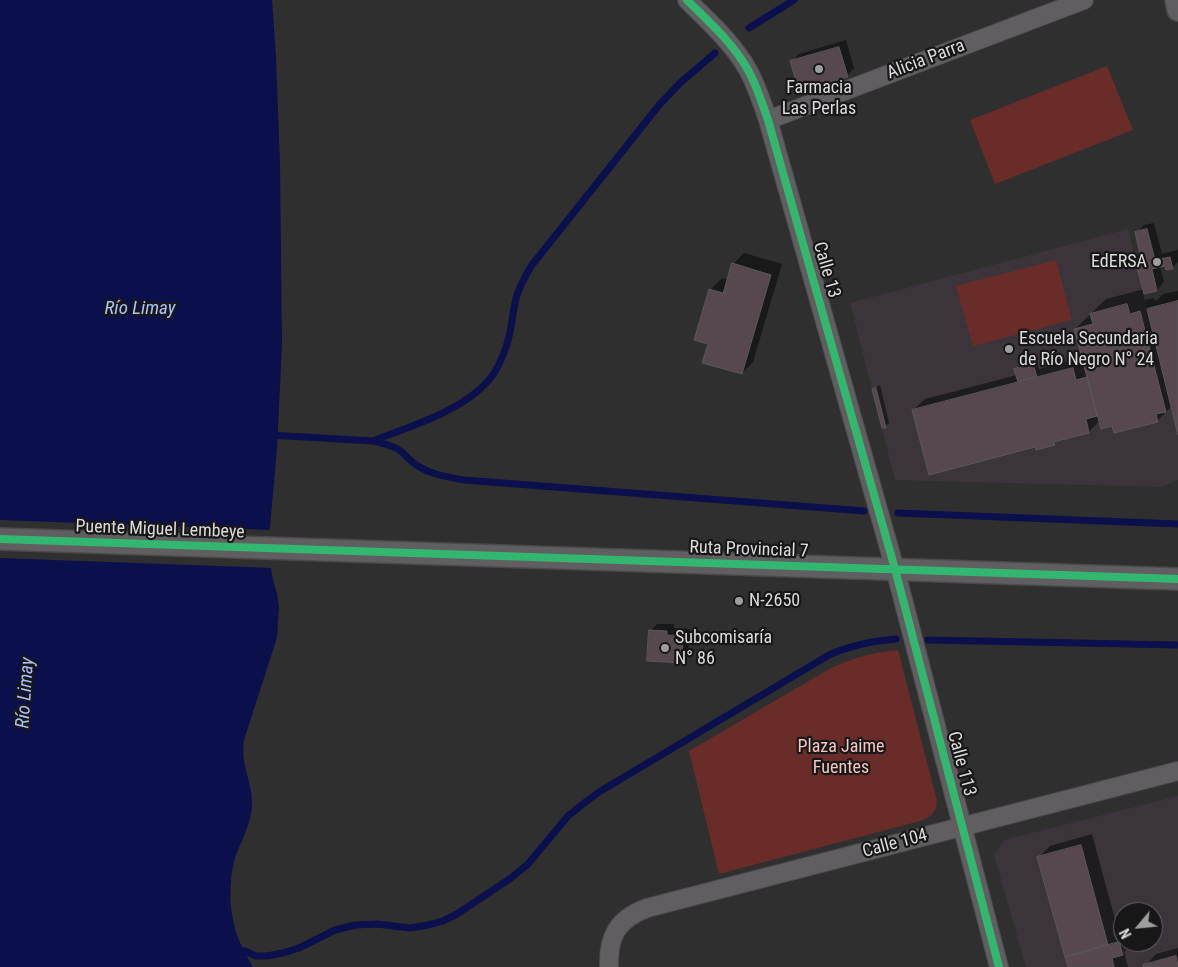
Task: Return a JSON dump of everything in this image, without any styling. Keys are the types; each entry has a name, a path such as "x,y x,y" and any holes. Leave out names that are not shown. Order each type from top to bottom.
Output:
{"street":[{"name":"Calle 13","path":"687,0 728,41 739,55 748,70 768,120 894,569"},
{"name":"Alicia Parra","path":"768,120 1084,0"},
{"path":"1176,0 1178,10"},
{"name":"Puente Miguel Lembeye","path":"0,539 318,550"},
{"name":"Ruta Provincial 7","path":"318,550 1178,579"},
{"name":"Calle 113","path":"894,569 999,967"},
{"name":"Calle 104","path":"609,967 608,957 611,941 618,927 630,916 647,908 1178,771"}],"shaded area":[{"name":"Escuela Secundaria de Río Negro N° 24","path":"1128,229 1178,435 1178,480 1162,487 895,480 850,303"},
{"path":"1178,796 1178,967 1026,967 994,855 1004,840"}],"green space":[{"path":"1107,66 1133,130 995,184 970,120"},
{"path":"1056,260 1072,320 973,346 956,286"},
{"name":"Plaza Jaime Fuentes","path":"898,650 936,797 937,802 934,812 920,821 719,874 689,751 831,668 864,656"}],"water":[{"name":"Río Limay","path":"0,0 272,0 280,164 282,344 277,449 268,549 279,607 277,637 244,740 244,759 252,807 247,827 235,858 231,878 233,921 242,947 253,967 0,967"}],"pier":[{"path":"0,520 272,530 273,568 0,558"}],"building":[{"name":"Farmacia Las Perlas","path":"839,47 848,77 799,91 790,61"},
{"name":"EdERSA","path":"1147,229 1155,260 1170,257 1173,269 1166,270 1165,266 1152,269 1157,291 1144,294 1136,264 1142,263 1135,232"},
{"path":"732,263 771,275 742,374 702,363 708,344 694,340 709,289 723,293"},
{"path":"1178,301 1178,435 1147,309"},
{"path":"1127,304 1130,314 1140,311 1166,412 1156,414 1158,422 1114,433 1112,426 1101,429 1074,329 1093,324 1090,314"},
{"path":"1033,364 1037,377 1018,382 1014,369"},
{"path":"1073,368 1076,380 1087,377 1097,416 1086,419 1089,433 1054,442 1055,445 1036,450 1035,447 929,475 912,410"},
{"path":"876,388 886,428 882,428 872,389"},
{"name":"Subcomisaría N° 86","path":"649,630 667,631 667,635 683,636 682,663 647,661"},
{"path":"1081,845 1108,945 1065,957 1037,857"},
{"path":"1113,944 1113,952 1122,952 1123,955 1112,958 1114,967 1068,967 1065,957"},
{"path":"1176,956 1178,967 1144,967 1143,965"}],"waterway":[{"path":"749,28 794,0"},
{"path":"373,441 450,410 477,392 488,381 504,354 517,294 522,281 532,265 660,104 680,83 715,53"},
{"path":"269,435 373,441 396,448 415,464 429,472 464,480 864,511"},
{"path":"898,513 1178,524"},
{"path":"236,950 245,951 256,956 267,956 299,948 335,930 355,925 377,924 410,928 443,921 457,914 511,878 528,864 568,816 599,792 829,655 862,644 896,639"},
{"path":"928,640 1178,645"}],"cycle path":[{"path":"687,0 720,33 742,60 754,82 768,120 895,569 999,967"},
{"path":"0,539 1178,579"}],"place":[{"name":"Farmacia Las Perlas","path":"819,69"},
{"name":"EdERSA","path":"1157,262"},
{"name":"Escuela Secundaria de Río Negro N° 24","path":"1009,349"},
{"name":"N-2650","path":"739,601"},
{"name":"Subcomisaría N° 86","path":"665,648"}]}
